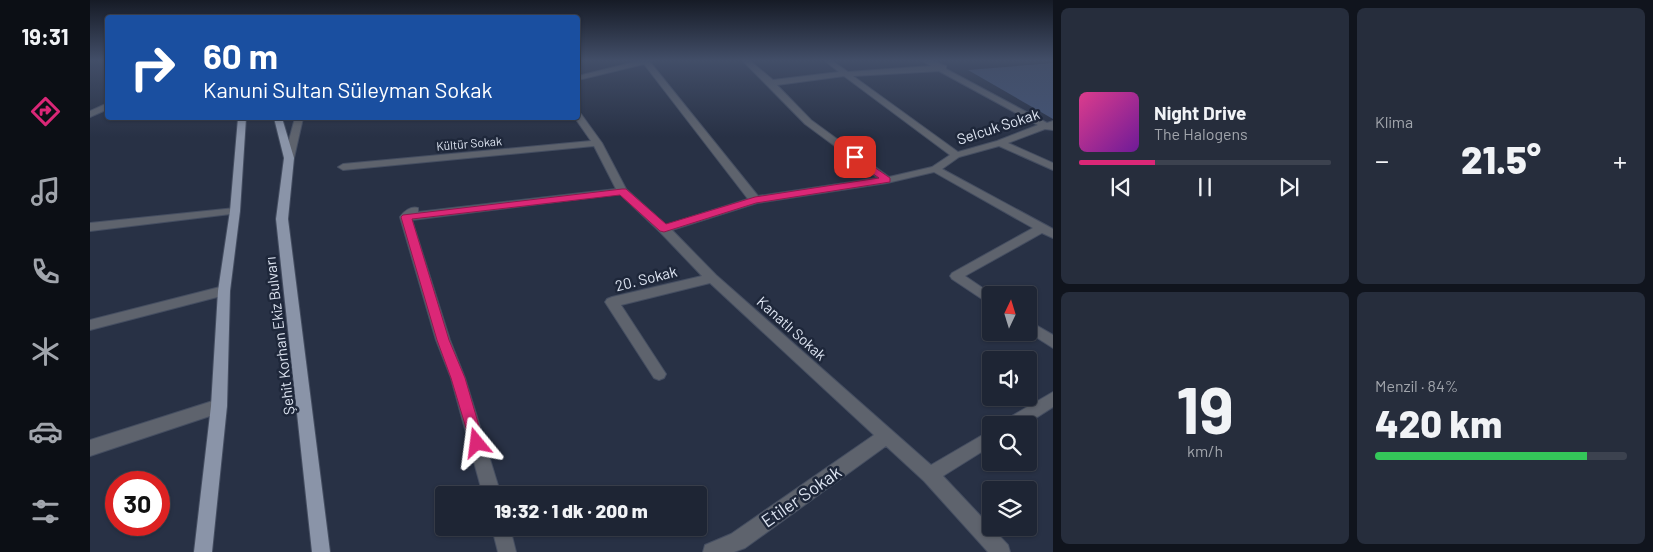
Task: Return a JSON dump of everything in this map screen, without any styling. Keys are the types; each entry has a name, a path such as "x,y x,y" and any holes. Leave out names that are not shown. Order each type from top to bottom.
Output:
{"main road":[{"path":"203,552 219,406 224,291 235,211 242,120"},
{"name":"Şehit Korhan Ekiz Bulvarı","path":"279,120 289,158 282,219 321,552"}],"street":[{"path":"666,86 755,200"},
{"path":"774,86 808,122 887,180"},
{"path":"861,86 956,155"},
{"path":"972,86 1050,127"},
{"path":"90,114 105,106"},
{"name":"Kanatlı Sokak","path":"580,119 597,143 622,192 664,228 712,278 930,474 1001,552"},
{"path":"289,158 298,120"},
{"name":"Selcuk Sokak","path":"664,228 755,200 887,180 935,169 956,155 1000,144 1050,127"},
{"name":"Kültür Sokak","path":"343,167 597,143"},
{"path":"1000,144 1053,167"},
{"path":"935,169 1053,234"},
{"path":"489,486 458,378 443,340 410,214 622,192"},
{"path":"90,227 235,211"},
{"path":"982,294 956,276 1041,228"},
{"name":"20. Sokak","path":"659,374 612,302 712,278"},
{"path":"90,325 224,291"},
{"path":"1038,332 1053,342"},
{"path":"1026,416 1053,399"},
{"path":"90,448 219,406"},
{"name":"Etiler Sokak","path":"712,552 738,541 886,436"},
{"path":"930,474 982,442"},
{"path":"503,536 508,552"}],"shaded area":[{"path":"995,86 1053,86 1053,119"}],"route":[{"path":"477,443 458,378 443,340 406,217 622,192 645,214 664,228 755,200 887,180 855,157"}]}
